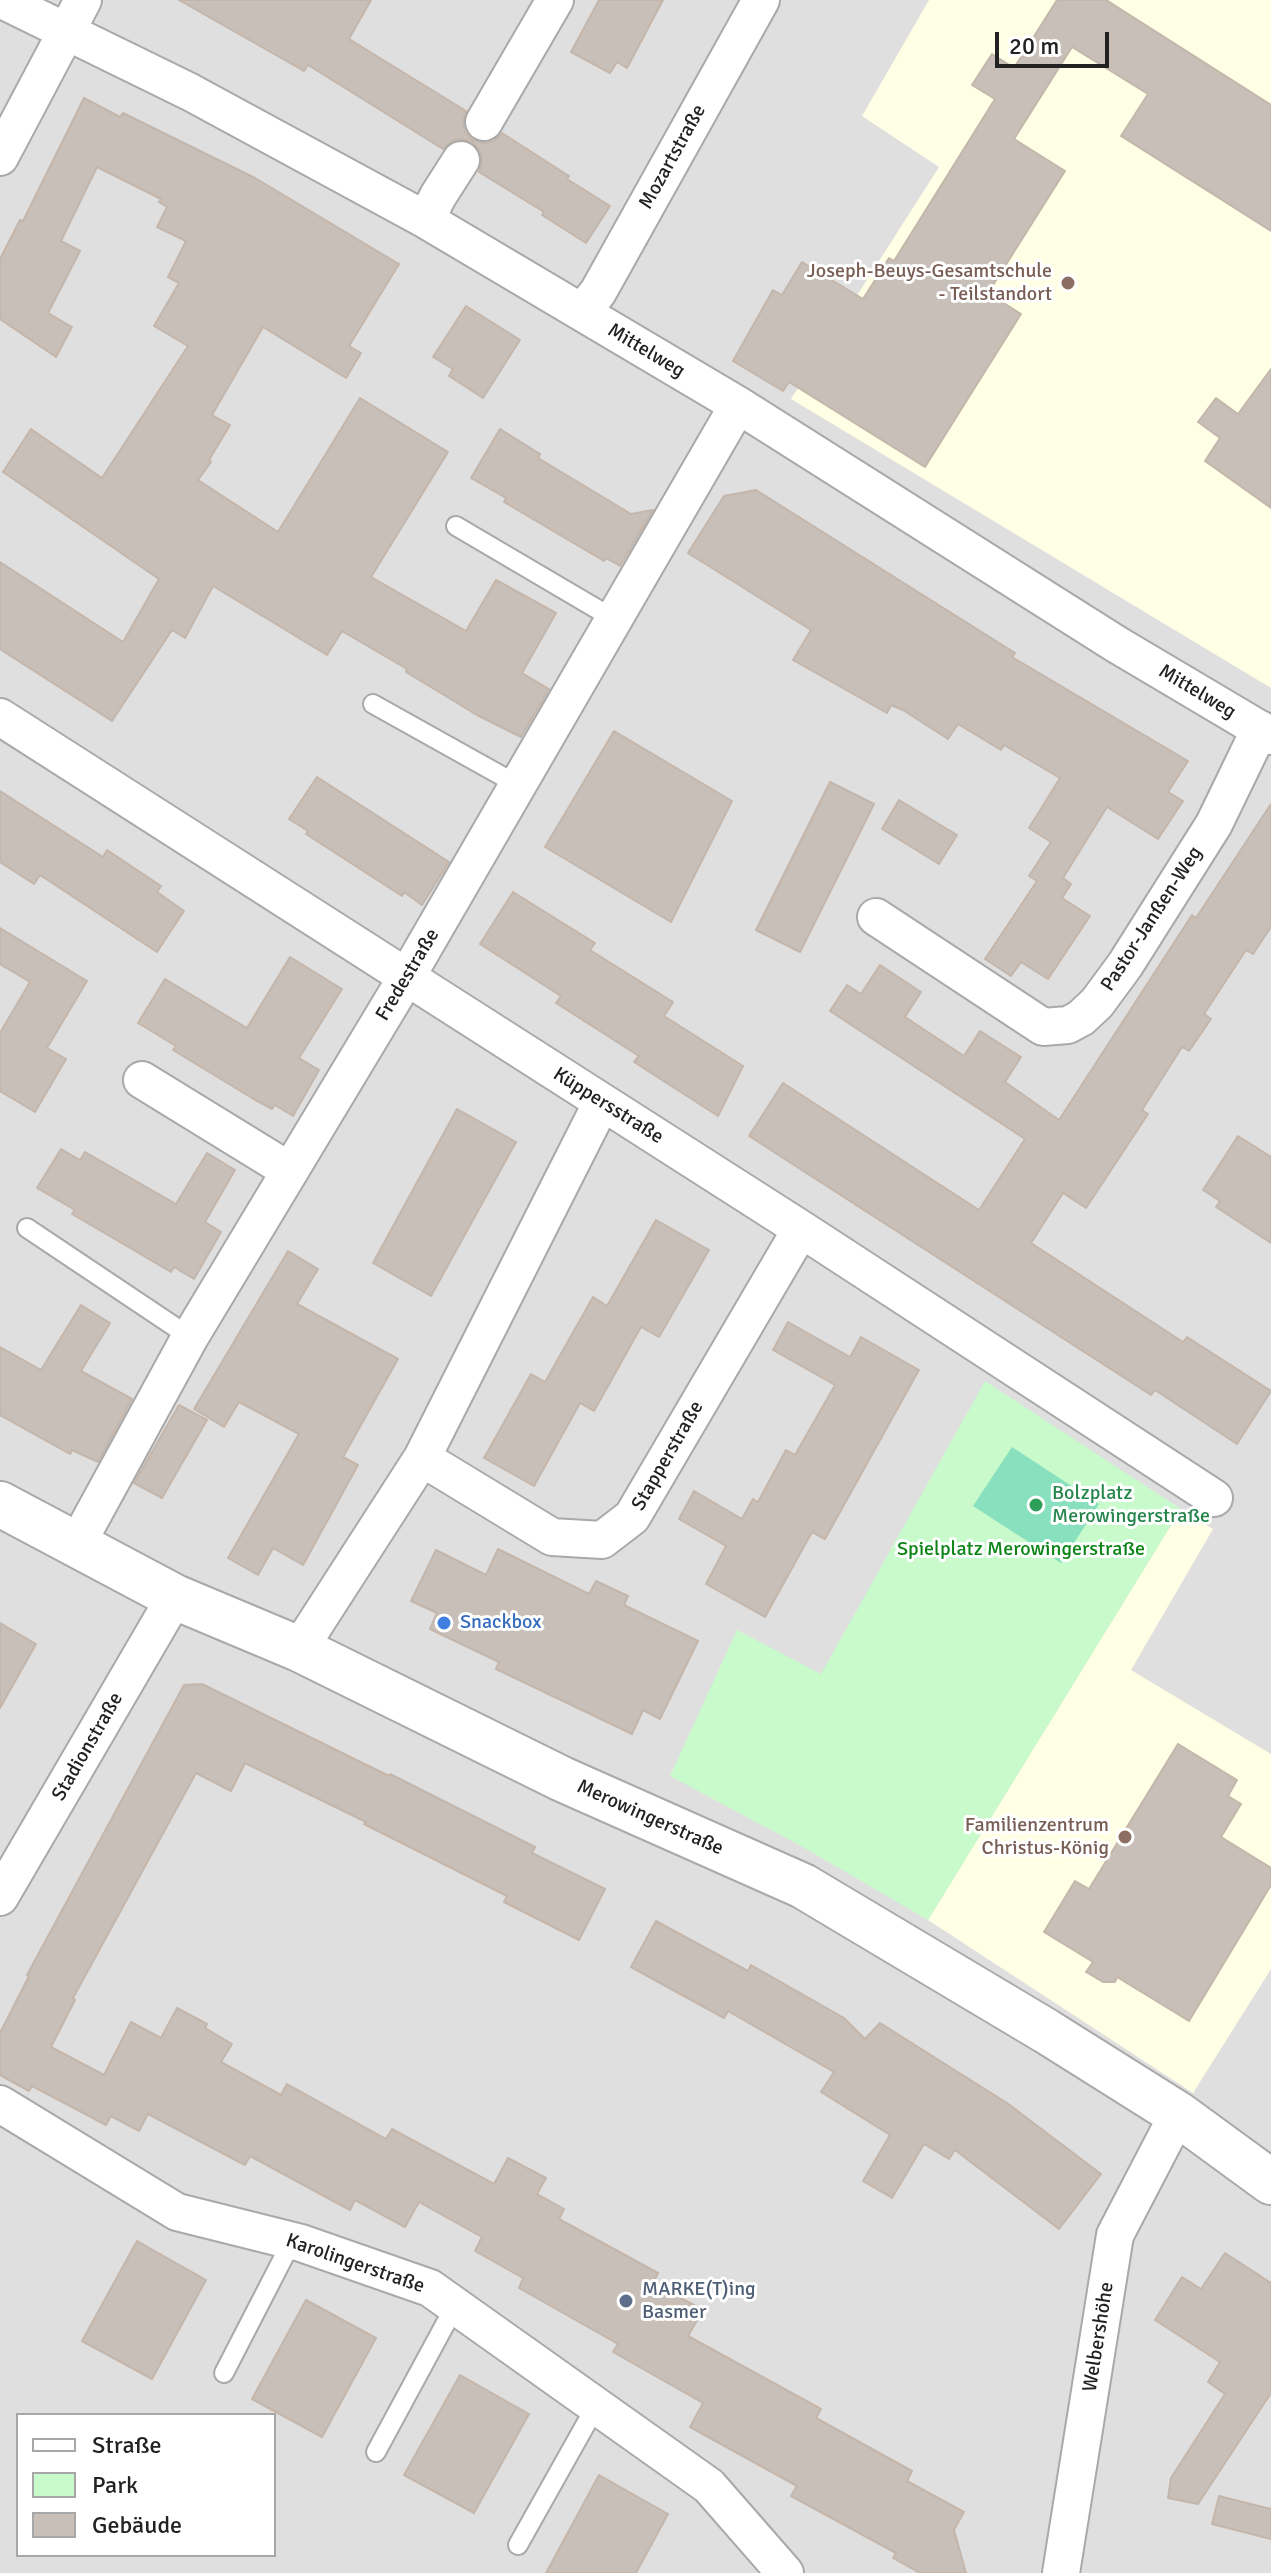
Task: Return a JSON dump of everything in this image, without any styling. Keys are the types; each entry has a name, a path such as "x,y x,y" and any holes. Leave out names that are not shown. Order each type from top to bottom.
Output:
{"street":[{"name":"Mittelweg","path":"2,0 190,92 426,220 738,405 1116,644 1265,732"},
{"path":"0,157 83,0"},
{"path":"484,122 555,0"},
{"name":"Mozartstraße","path":"582,312 598,292 761,0"},
{"path":"426,220 461,160"},
{"name":"Fredestraße","path":"77,1544 190,1337 406,978 738,405"},
{"name":"Küppersstraße","path":"0,717 801,1229 1214,1498"},
{"name":"Pastor-Janßen-Weg","path":"876,917 1043,1027 1068,1025 1097,1003 1125,965 1214,824 1265,732"},
{"path":"142,1080 290,1171"},
{"path":"299,1649 422,1458 602,1102"},
{"name":"Stapperstraße","path":"422,1458 552,1537 602,1540 632,1517 801,1229"},
{"name":"Merowingerstraße","path":"0,1504 175,1597 299,1649 562,1779 803,1886 1178,2114 1271,2182"},
{"name":"Stadionstraße","path":"0,1897 175,1597"},
{"name":"Karolingerstraße","path":"0,2104 177,2212 292,2241 430,2288 709,2486 785,2573"},
{"name":"Welbershöhe","path":"1061,2573 1115,2235 1178,2114"}],"lane":[{"path":"456,526 614,619"},
{"path":"373,704 518,785"},
{"path":"27,1228 190,1337"},
{"path":"224,2373 292,2241"},
{"path":"376,2452 455,2306"},
{"path":"518,2545 596,2406"}],"shaded area":[{"path":"0,0 1271,0 1271,2573 0,2573"},
{"name":"Joseph-Beuys-Gesamtschule - Teilstandort","path":"929,0 1271,0 1271,688 791,399 939,167 862,116"},
{"name":"Familienzentrum Christus-König","path":"1181,1509 1213,1529 1131,1670 1271,1754 1271,1969 1193,2093 928,1920"}],"green space":[{"name":"Spielplatz Merowingerstraße","path":"985,1381 1181,1509 928,1920 801,1846 670,1776 737,1630 821,1674"},
{"name":"Bolzplatz Merowingerstraße","path":"1012,1447 1099,1504 1061,1563 973,1506"}],"building":[{"path":"179,0 371,0 349,39 466,111 463,123 465,132 473,140 485,143 494,141 502,133 610,206 586,243 542,215 544,212 479,172 482,160 480,151 472,142 461,139 452,141 443,149 308,65 304,71"},
{"path":"599,0 663,0 627,68 617,62 610,73 571,52"},
{"path":"1057,0 1106,0 1271,105 1271,231 1121,136 1148,94 1072,47 1014,139 1065,171 988,293 1021,314 925,467 789,382 783,391 733,361 773,290 782,295 802,262 863,299 889,258 894,261 995,99 972,85 992,54 1014,68"},
{"path":"84,98 120,117 123,113 255,178 399,264 349,346 361,353 346,378 263,327 212,415 230,425 198,480 278,532 360,398 448,452 371,577 466,631 496,580 556,613 522,673 549,689 521,737 477,715 342,631 327,655 213,586 185,638 172,630 112,721 0,649 0,562 123,642 159,579 3,472 31,429 102,478 188,346 154,326 179,283 168,277 186,241 157,227 167,207 159,202 161,199 97,167 61,241 80,251 48,313 72,327 56,357 0,319 0,259 20,220 23,221"},
{"path":"466,306 520,340 483,398 449,376 453,369 433,357"},
{"path":"1271,369 1271,508 1205,461 1220,438 1198,422 1216,398 1238,414"},
{"path":"500,429 540,454 538,458 631,514 653,510 620,566 606,558 604,561 504,502 506,498 471,478"},
{"path":"756,490 1015,653 1012,657 1188,761 1168,792 1183,801 1158,839 1107,807 1063,878 1071,884 1062,898 1090,916 1048,979 1021,962 1011,976 985,959 1037,881 1029,876 1051,842 1029,828 1060,778 1004,745 1001,750 958,724 948,739 903,710 891,705 887,713 793,660 811,630 688,553 724,496"},
{"path":"614,731 732,801 671,922 545,847"},
{"path":"317,777 449,862 422,905 404,892 402,896 306,834 308,831 289,819"},
{"path":"830,782 874,804 800,952 756,930"},
{"path":"0,791 103,857 107,850 161,886 157,892 184,911 157,952 40,875 34,884 0,862"},
{"path":"899,800 957,835 939,864 882,829"},
{"path":"1271,804 1271,927 1253,954 1246,950 1204,1014 1211,1019 1189,1051 1182,1047 1142,1110 1148,1114 1086,1208 1063,1193 1031,1243 1183,1342 1187,1337 1271,1391 1237,1444 1155,1390 1151,1395 749,1136 783,1083 979,1210 1025,1139 830,1011 847,985 861,994 880,965 921,992 905,1017 964,1056 980,1031 1021,1057 1005,1082 1059,1120 1192,915 1196,918"},
{"path":"513,892 595,943 590,950 673,1002 664,1016 743,1066 718,1116 634,1062 639,1056 556,1003 561,996 480,944"},
{"path":"0,928 87,981 47,1048 66,1059 35,1112 0,1091 0,1033 30,982 0,964"},
{"path":"290,957 342,989 299,1058 319,1070 293,1116 275,1105 272,1109 252,1098 173,1050 176,1046 138,1023 165,979 247,1028"},
{"path":"457,1109 516,1142 431,1296 373,1263"},
{"path":"1238,1136 1271,1157 1271,1243 1216,1207 1220,1201 1203,1190"},
{"path":"61,1149 80,1160 85,1152 176,1204 207,1153 235,1170 205,1222 221,1232 194,1279 174,1267 171,1272 72,1214 75,1210 37,1188"},
{"path":"656,1220 709,1250 659,1337 641,1327 594,1411 580,1403 534,1486 484,1458 531,1374 545,1382 593,1297 607,1306"},
{"path":"288,1251 318,1269 297,1304 398,1359 343,1457 358,1465 303,1565 273,1548 258,1575 228,1558 299,1434 239,1402 224,1427 194,1409"},
{"path":"81,1305 110,1323 81,1371 132,1399 98,1462 72,1450 70,1454 0,1415 0,1347 41,1370"},
{"path":"788,1322 850,1357 861,1337 919,1370 825,1539 812,1532 765,1617 706,1584 726,1546 679,1519 694,1491 742,1519 753,1499 758,1502 786,1450 795,1455 835,1385 773,1350"},
{"path":"179,1405 207,1420 162,1498 134,1483"},
{"path":"498,1549 589,1594 596,1581 628,1596 624,1605 698,1641 660,1719 643,1710 632,1734 496,1669 499,1662 430,1629 437,1613 411,1601 436,1550 486,1575"},
{"path":"0,1623 36,1644 0,1708"},
{"path":"202,1684 535,1847 532,1853 605,1889 579,1940 504,1902 507,1896 245,1763 231,1791 196,1773 73,1998 75,2000 51,2047 104,2075 131,2022 161,2038 177,2008 207,2024 205,2028 232,2044 221,2062 281,2095 287,2084 386,2139 392,2129 494,2184 508,2158 546,2178 537,2194 564,2209 559,2219 658,2273 653,2283 703,2310 688,2336 821,2409 816,2418 912,2471 907,2481 964,2512 954,2530 966,2573 920,2573 893,2558 896,2553 791,2496 797,2486 690,2427 703,2403 613,2352 618,2344 519,2288 523,2278 475,2251 482,2237 419,2202 405,2227 355,2200 350,2210 250,2156 245,2165 148,2114 139,2131 111,2116 106,2125 32,2086 29,2091 0,2075 0,2033 27,1975 184,1685"},
{"path":"1178,1744 1237,1780 1228,1796 1241,1804 1221,1837 1271,1868 1271,1885 1189,2021 1117,1977 1115,1982 1103,1982 1086,1972 1093,1962 1044,1932 1075,1881 1089,1889"},
{"path":"656,1921 748,1971 751,1965 844,2018 865,2039 880,2023 1007,2103 1101,2174 1059,2229 955,2150 949,2159 924,2144 892,2198 863,2181 890,2135 821,2092 834,2072 728,2011 724,2018 631,1967"},
{"path":"137,2241 206,2280 152,2379 82,2341"},
{"path":"1225,2253 1271,2283 1271,2393 1198,2504 1168,2498 1171,2478 1225,2394 1208,2382 1220,2362 1155,2320 1182,2277 1201,2289"},
{"path":"306,2300 376,2338 322,2437 252,2399"},
{"path":"460,2375 529,2414 474,2513 404,2475"},
{"path":"599,2475 668,2514 636,2573 546,2573"},
{"path":"1219,2496 1271,2509 1271,2539 1212,2524"}],"place":[{"name":"Joseph-Beuys-Gesamtschule - Teilstandort","path":"1068,283"},
{"name":"Bolzplatz Merowingerstraße","path":"1036,1505"},
{"name":"Snackbox","path":"444,1623"},
{"name":"Familienzentrum Christus-König","path":"1125,1837"},
{"name":"MARKE(T)ing Basmer","path":"626,2301"}]}
